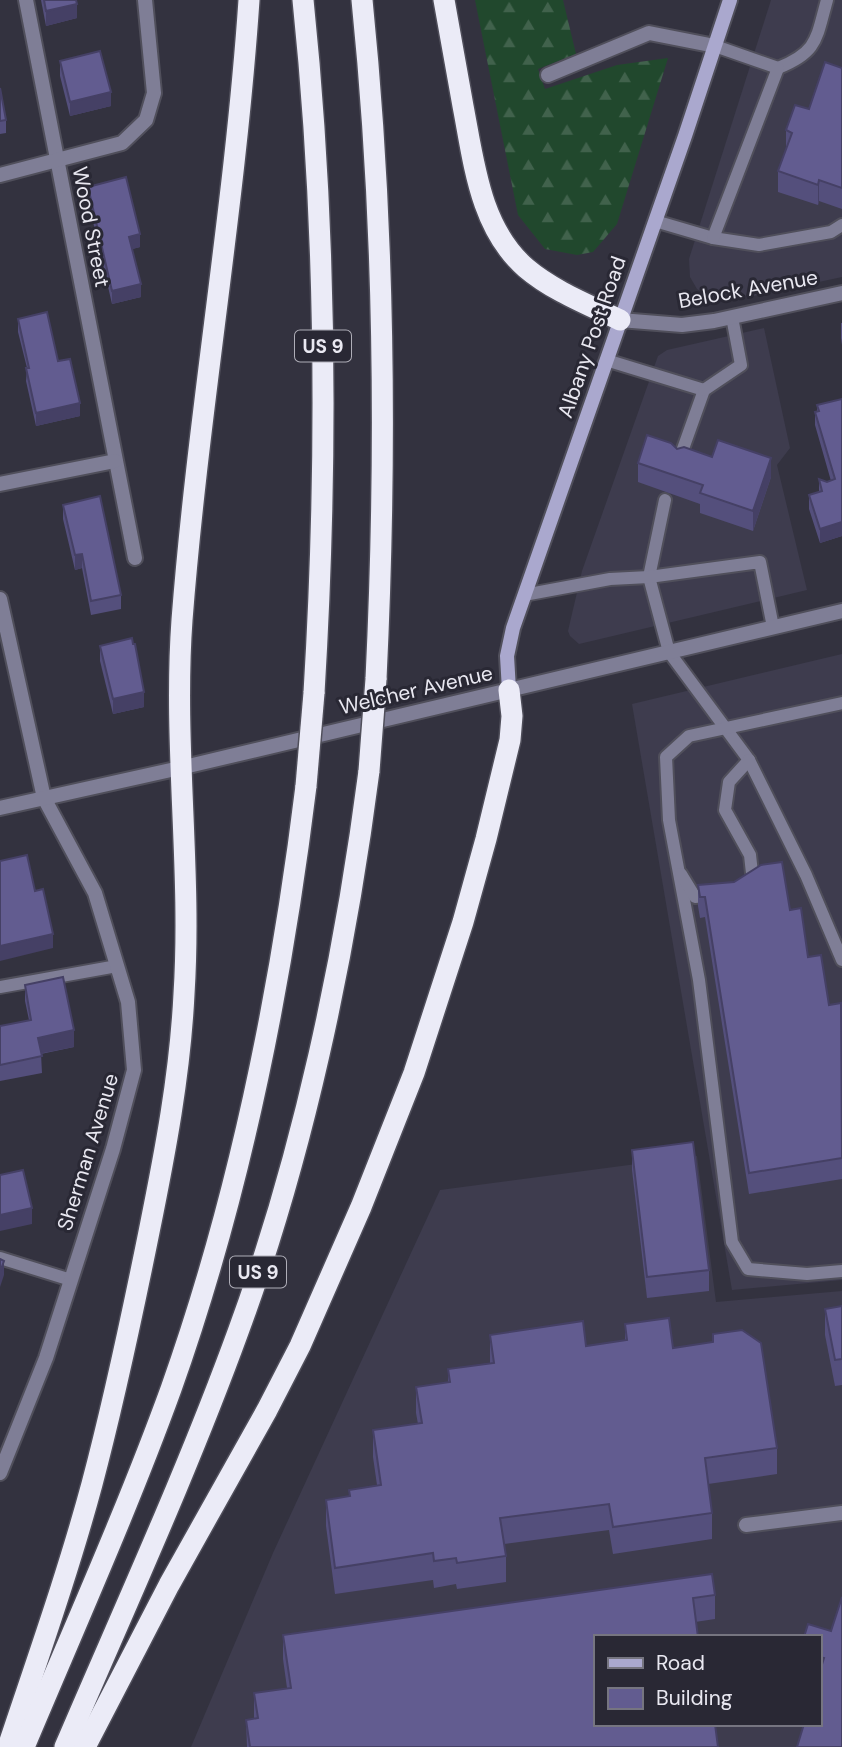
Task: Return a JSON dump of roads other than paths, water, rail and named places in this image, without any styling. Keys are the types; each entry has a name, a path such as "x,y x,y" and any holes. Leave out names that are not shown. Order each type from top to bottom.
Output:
{"highway":[{"path":"8,1747 91,1488 135,1299 169,1130 179,1061 185,993 185,856 178,699 188,551 239,114 249,0"},
{"name":"US 9","path":"24,1747 146,1455 195,1316 252,1103 295,875 314,693 322,541 324,355 317,168 303,0"},
{"name":"US 9","path":"65,1747 239,1331 304,1112 357,861 369,772 376,679 383,462 382,342 375,165 362,0"},
{"path":"444,0 473,159 492,223 507,247 526,268 551,286 620,320"},
{"path":"85,1747 169,1585 294,1357 361,1207 414,1073 463,922 510,740 512,716 509,690"}],"main road":[{"name":"Albany Post Road","path":"509,690 507,656 513,628 730,0"}],"street":[{"name":"Wood Street","path":"26,0 135,558"},
{"path":"0,175 122,143 146,120 154,93 145,0"},
{"path":"548,75 649,33 715,46"},
{"name":"Belock Avenue","path":"620,320 682,325 842,293"},
{"path":"0,484 115,461"},
{"name":"Sherman Avenue","path":"0,599 44,797 95,893 128,1002 134,1070 113,1149 46,1358 0,1473"},
{"name":"Welcher Avenue","path":"0,808 842,611"},
{"path":"746,1525 842,1513"}],"lane":[{"path":"715,46 778,68 802,59 816,39 827,0"},
{"path":"713,238 778,68"},
{"path":"655,221 713,238 759,244 831,232 842,225"},
{"path":"680,460 704,390 741,365 732,317"},
{"path":"606,360 704,390"},
{"path":"664,500 649,577 669,652 749,760 806,875 842,960"},
{"path":"524,594 610,579 649,577 760,562 773,627"},
{"path":"842,703 689,736 666,757 669,820 699,980 732,1242 748,1269 807,1274 842,1271"},
{"path":"676,867 695,897 727,894 753,882 750,855 725,810 729,782 749,760"},
{"path":"0,987 117,966"},
{"path":"0,1258 71,1280"}]}
